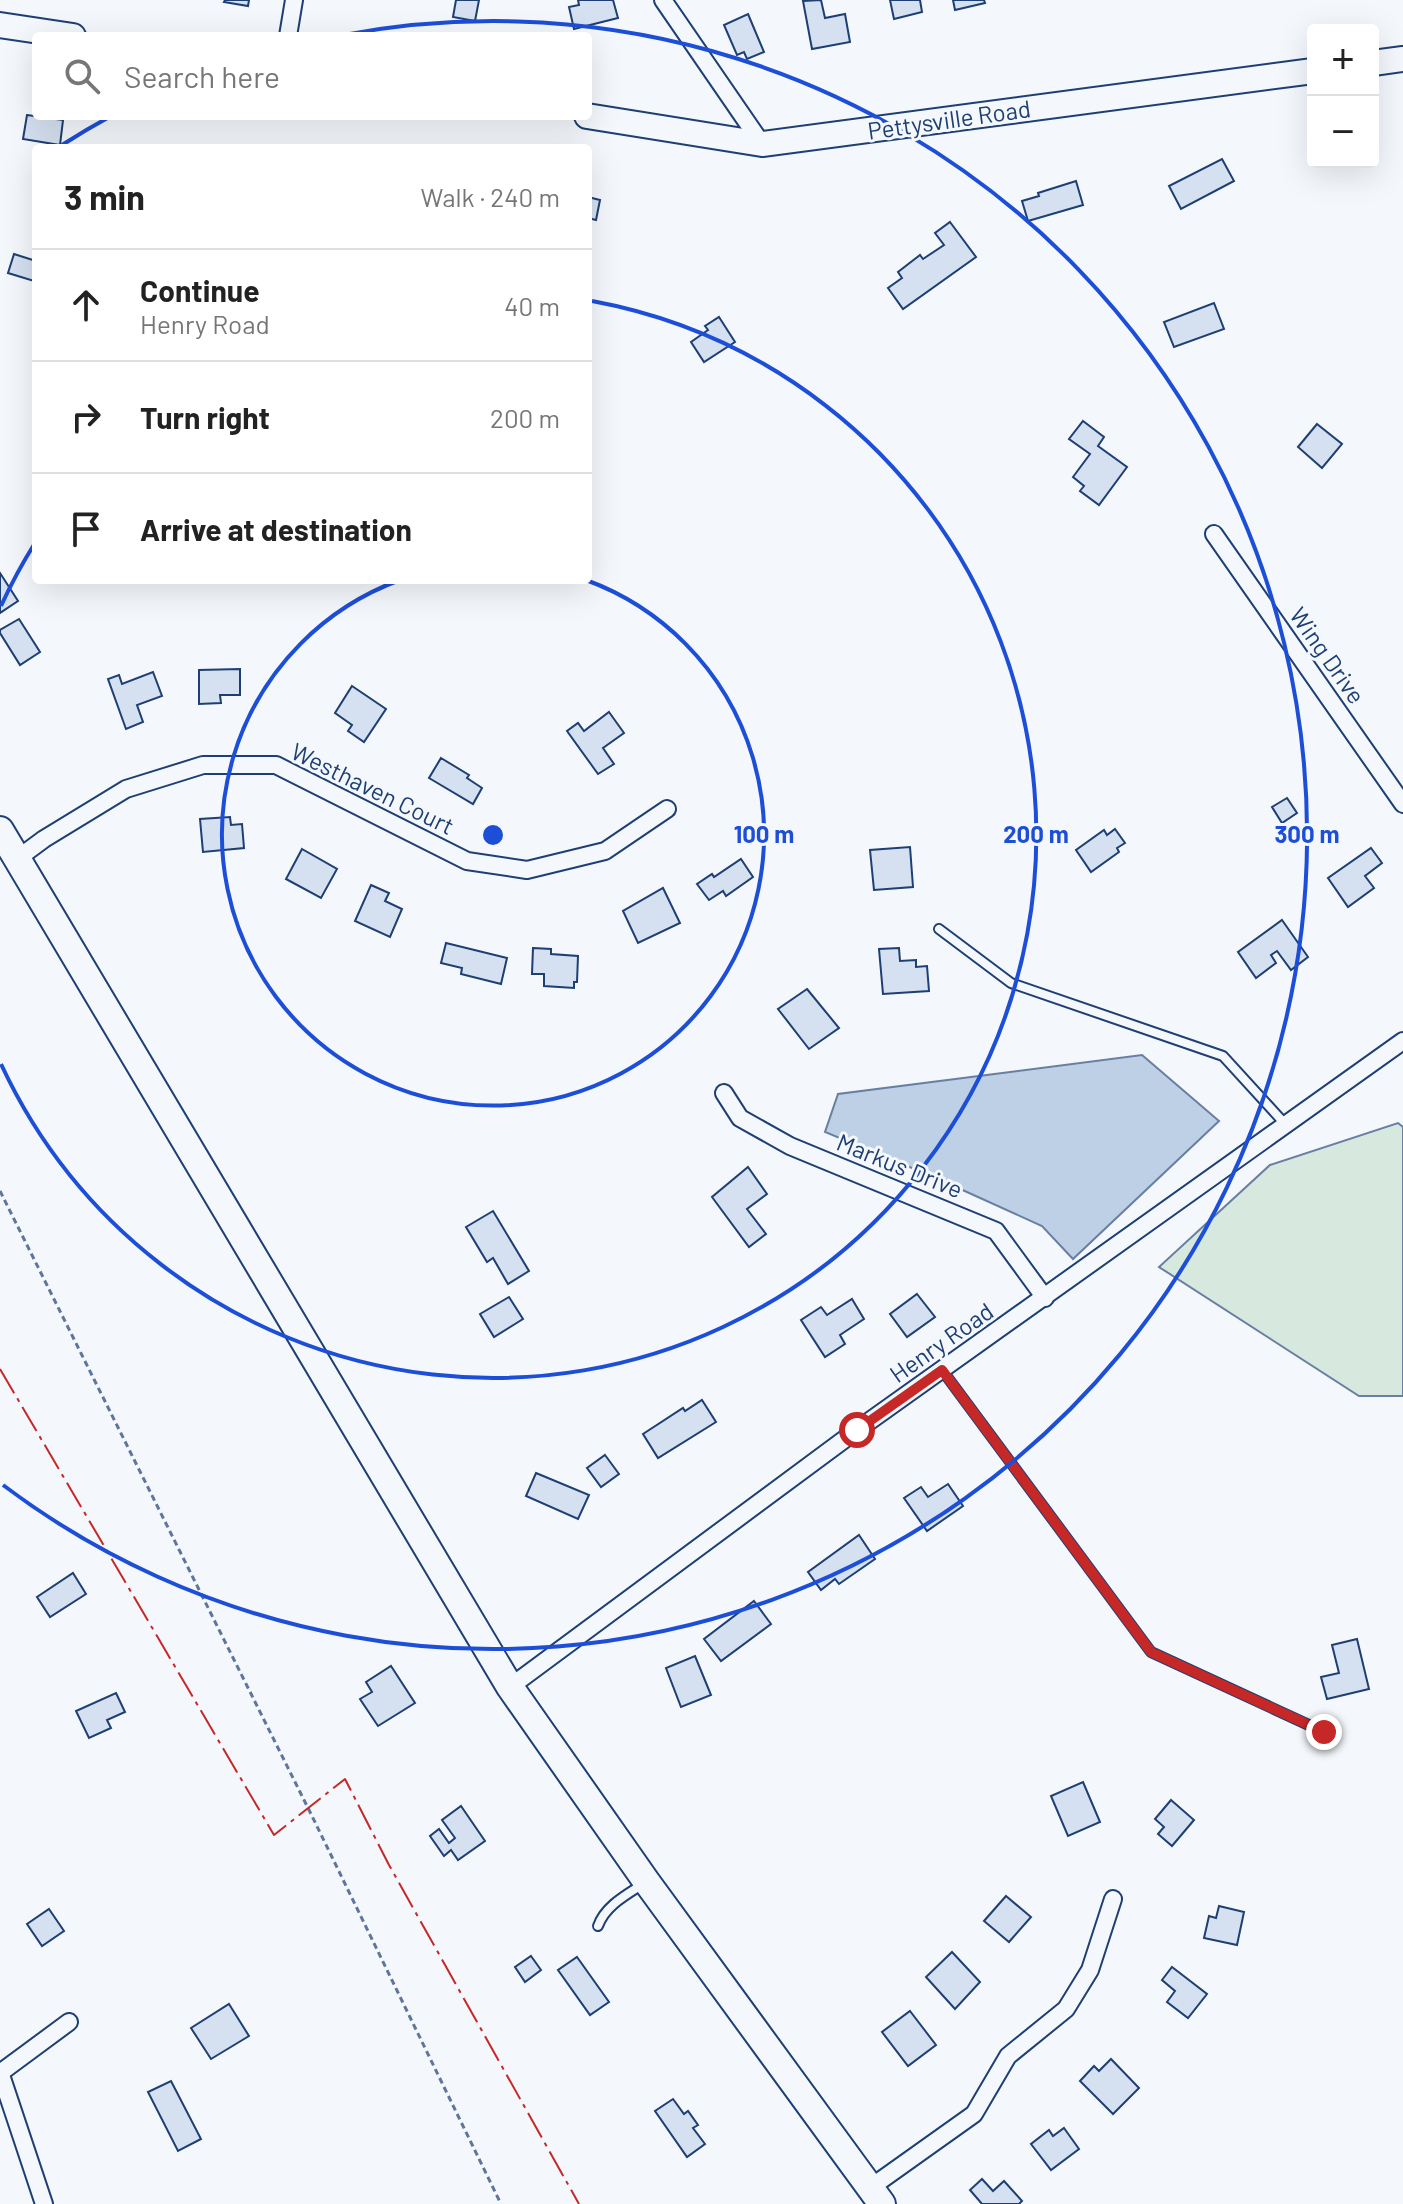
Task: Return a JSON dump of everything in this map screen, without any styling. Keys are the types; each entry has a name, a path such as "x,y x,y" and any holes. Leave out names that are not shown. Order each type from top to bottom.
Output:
{"main road":[{"path":"0,25 46,32"},
{"path":"1379,62 1403,59"},
{"name":"Pettysville Road","path":"592,117 762,144 1307,72"},
{"path":"0,830 510,1687 872,2196"}],"street":[{"path":"289,32 294,0"},
{"path":"663,0 762,144"},
{"name":"Wing Drive","path":"1214,534 1403,804"},
{"name":"Westhaven Court","path":"17,859 126,789 203,765 276,765 467,861 527,870 605,851 667,809"},
{"name":"Henry Road","path":"510,1687 857,1430 1403,1041"},
{"name":"Markus Drive","path":"724,1093 740,1118 790,1146 996,1231 1045,1298"},
{"path":"872,2196 974,2114 1008,2056 1066,2009 1090,1970 1113,1899"},
{"path":"44,2204 0,2072 69,2022"}],"lane":[{"path":"939,929 1011,983 1223,1056 1286,1126"},
{"path":"942,1370 1151,1652 1324,1732"},
{"path":"598,1926 615,1903 646,1881"}],"path":[{"path":"0,1191 304,1799 501,2204"}],"shaded area":[{"path":"1398,1123 1403,1127 1403,1396 1359,1396 1159,1267 1270,1165"}],"water":[{"path":"1142,1055 1219,1121 1073,1259 1042,1226 825,1132 838,1094"}],"building":[{"path":"225,0 249,0 248,6"},
{"path":"456,0 479,0 475,21 453,17"},
{"path":"578,0 613,0 618,18 574,29 569,7 579,5"},
{"path":"821,0 825,18 845,14 850,42 812,49 803,1"},
{"path":"890,0 920,0 922,12 894,19"},
{"path":"953,0 984,0 985,3 955,10"},
{"path":"748,14 764,52 747,59 744,52 737,55 724,25"},
{"path":"27,115 32,116 32,120 63,120 60,144 23,139"},
{"path":"1222,159 1234,181 1181,209 1169,186"},
{"path":"1076,181 1083,205 1028,221 1022,201"},
{"path":"592,198 600,200 596,220 592,219"},
{"path":"950,222 976,257 903,309 888,288 902,278 898,272 920,255 923,259 944,245 935,233"},
{"path":"14,254 32,260 32,280 8,273"},
{"path":"1214,303 1224,329 1174,347 1164,322"},
{"path":"719,317 735,342 704,362 691,342 708,330 705,326"},
{"path":"1083,421 1104,437 1098,446 1127,467 1099,505 1080,491 1084,486 1073,477 1090,454 1069,439"},
{"path":"1317,424 1342,444 1322,468 1298,447"},
{"path":"0,573 18,601 0,613"},
{"path":"19,619 40,652 20,665 0,633 0,630"},
{"path":"240,669 240,695 220,695 221,703 199,704 199,670"},
{"path":"153,672 162,696 137,705 143,722 126,729 108,679 119,675 122,684"},
{"path":"352,686 386,709 364,742 348,731 352,725 335,713"},
{"path":"609,712 624,733 603,748 614,764 598,774 567,731 578,723 584,731"},
{"path":"441,758 469,775 467,778 482,788 473,804 429,778"},
{"path":"1287,798 1297,813 1282,823 1272,807"},
{"path":"230,817 231,825 242,824 244,848 203,852 200,819"},
{"path":"1115,829 1125,843 1117,848 1119,852 1091,872 1076,850 1104,830 1107,835"},
{"path":"910,847 913,887 874,890 870,850"},
{"path":"1371,848 1382,863 1365,876 1374,888 1348,907 1328,878"},
{"path":"302,849 337,869 321,898 286,879"},
{"path":"741,859 753,877 726,896 723,891 709,900 697,884"},
{"path":"371,885 389,893 385,901 402,909 390,937 355,921"},
{"path":"663,888 680,923 638,943 623,911"},
{"path":"1282,920 1308,957 1291,970 1277,951 1271,955 1276,963 1256,978 1238,952"},
{"path":"446,943 507,958 501,984 461,974 462,968 441,963"},
{"path":"533,948 551,949 551,954 578,956 574,988 544,986 544,974 532,974"},
{"path":"899,948 900,961 916,960 916,967 927,966 929,991 883,994 879,949"},
{"path":"807,989 839,1028 809,1049 778,1009"},
{"path":"748,1167 767,1194 747,1209 766,1234 749,1247 712,1197"},
{"path":"493,1211 529,1271 508,1284 493,1258 487,1262 466,1227"},
{"path":"917,1294 935,1317 907,1337 890,1314"},
{"path":"509,1297 523,1319 494,1337 480,1314"},
{"path":"852,1299 864,1319 840,1335 845,1344 825,1357 801,1320 821,1307 827,1315"},
{"path":"702,1400 716,1422 658,1458 643,1434 683,1408 685,1411"},
{"path":"605,1455 619,1474 601,1487 587,1468"},
{"path":"536,1473 589,1495 578,1519 526,1496"},
{"path":"948,1484 963,1506 927,1531 904,1498 921,1487 928,1497"},
{"path":"859,1535 875,1559 839,1584 835,1579 821,1590 808,1572"},
{"path":"73,1573 86,1594 50,1617 37,1597"},
{"path":"754,1601 771,1624 721,1661 704,1639"},
{"path":"1357,1639 1369,1689 1327,1699 1321,1677 1339,1673 1332,1645"},
{"path":"695,1656 711,1695 681,1707 666,1668"},
{"path":"391,1666 415,1703 378,1726 360,1699 372,1692 366,1682"},
{"path":"116,1693 125,1712 107,1720 111,1728 89,1738 76,1711"},
{"path":"1083,1782 1100,1822 1068,1836 1051,1796"},
{"path":"1171,1800 1194,1820 1172,1846 1158,1834 1164,1827 1155,1819"},
{"path":"461,1806 485,1841 458,1860 451,1850 444,1856 430,1836 439,1829 449,1843 455,1838 442,1820"},
{"path":"1006,1896 1031,1917 1009,1942 984,1921"},
{"path":"1219,1906 1244,1912 1237,1945 1204,1938 1209,1916 1216,1918"},
{"path":"49,1909 64,1931 42,1946 27,1924"},
{"path":"952,1952 980,1982 955,2009 926,1977"},
{"path":"531,1956 541,1970 525,1982 515,1967"},
{"path":"577,1957 609,2002 590,2015 558,1970"},
{"path":"1172,1967 1207,1994 1188,2018 1167,2002 1175,1991 1162,1980"},
{"path":"229,2004 249,2036 211,2059 191,2028"},
{"path":"910,2011 936,2045 908,2066 882,2032"},
{"path":"1111,2059 1139,2088 1113,2114 1080,2081 1094,2066 1099,2071"},
{"path":"171,2081 201,2139 178,2151 148,2092"},
{"path":"673,2099 684,2114 688,2111 698,2125 693,2128 705,2144 687,2157 655,2111"},
{"path":"1064,2128 1079,2149 1051,2170 1031,2144 1049,2130 1053,2136"},
{"path":"982,2179 993,2191 1004,2181 1022,2201 1019,2204 982,2204 970,2190"}],"power":[{"path":"0,1369 274,1835 345,1779 389,1865 579,2204"}],"route":[{"path":"857,1430 942,1370 1151,1652 1324,1732"}]}
